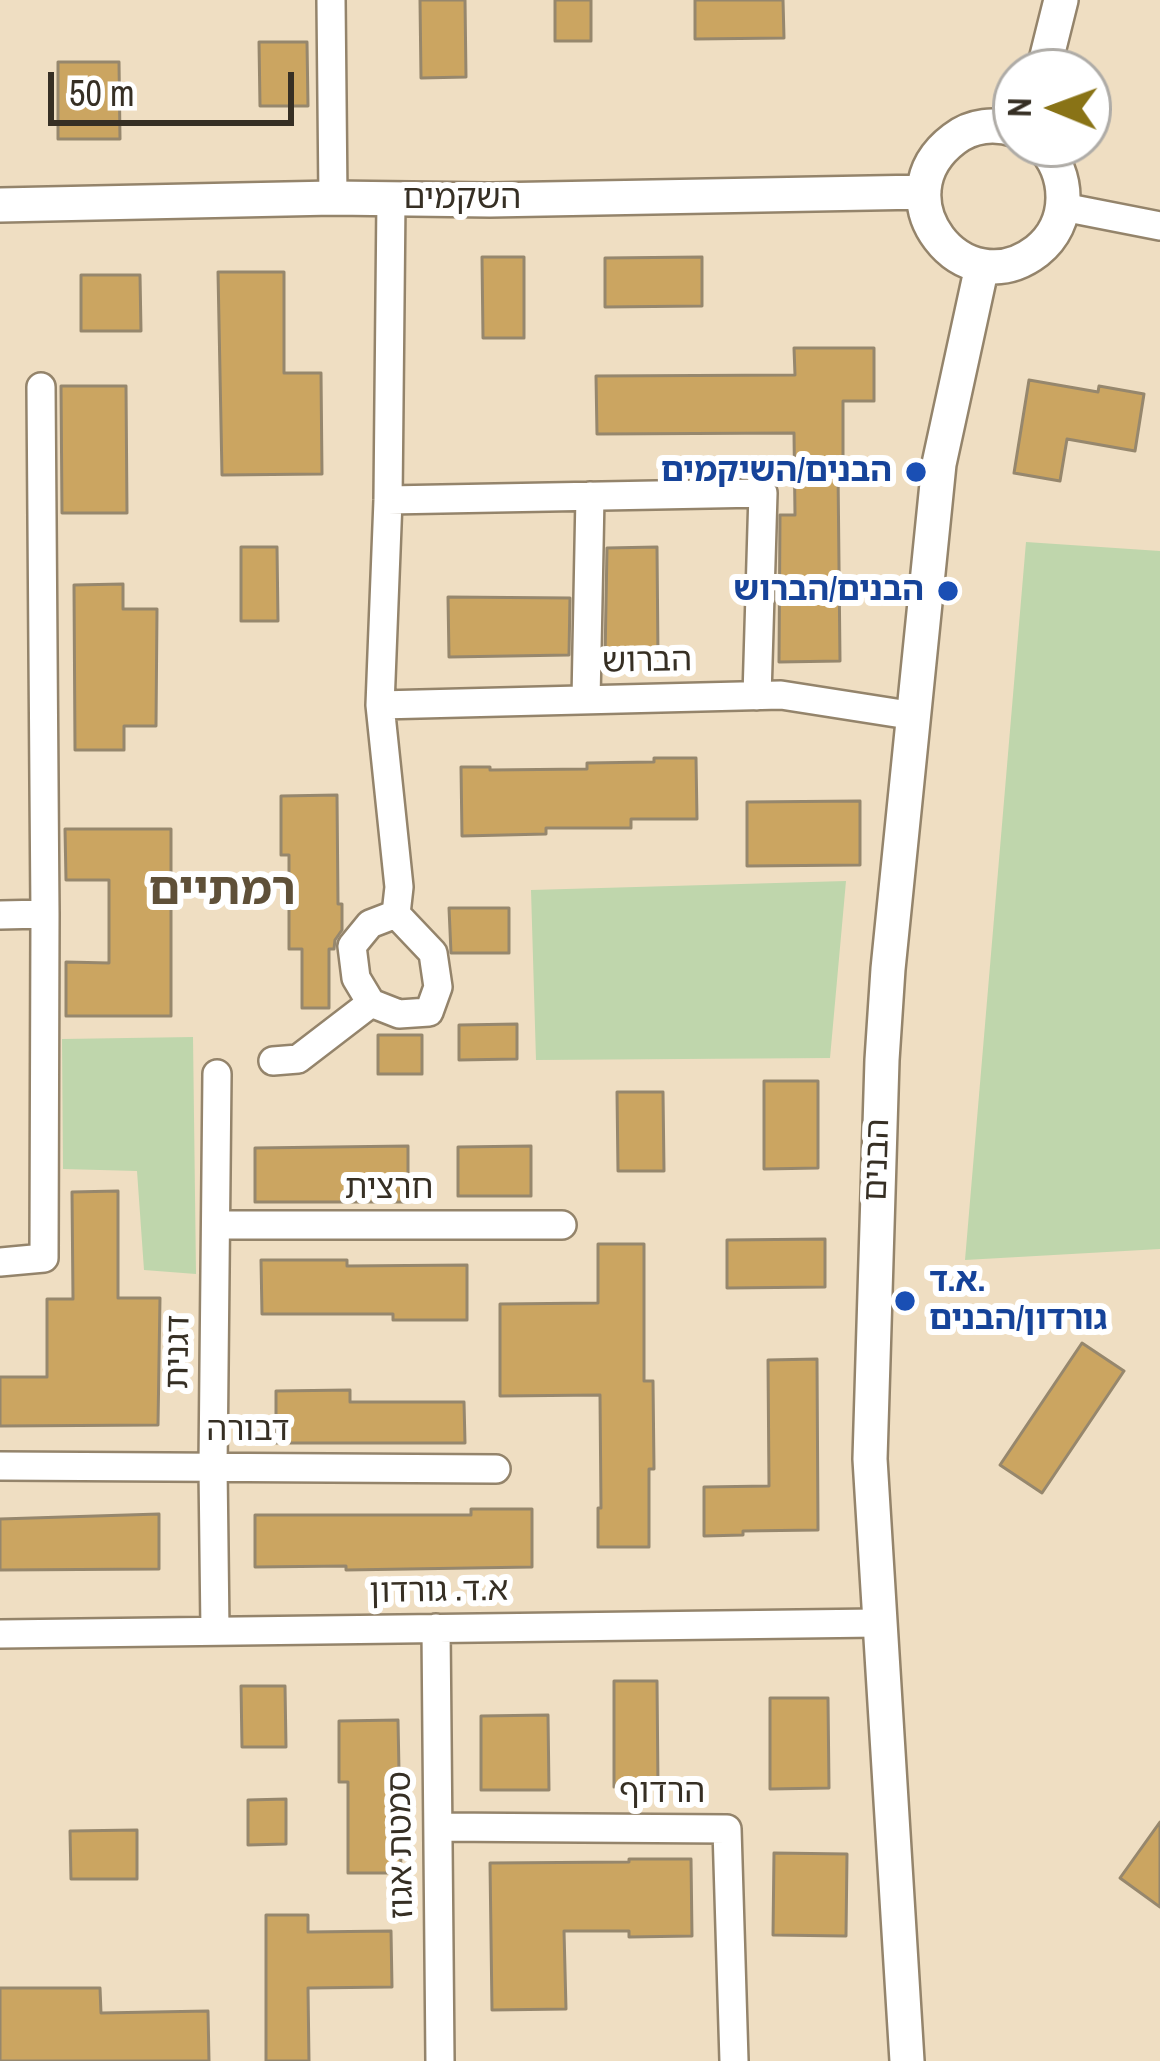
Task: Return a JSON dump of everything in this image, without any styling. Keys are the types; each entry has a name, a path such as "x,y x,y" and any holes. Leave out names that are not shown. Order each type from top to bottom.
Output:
{"street":[{"path":"331,0 332,198"},
{"path":"1049,48 1061,0"},
{"path":"992,126 960,134 942,148 929,168 924,192 933,231 963,259 982,266 1004,266 1044,246 1064,207 1058,168"},
{"name":"השקמים","path":"0,205 924,192"},
{"path":"391,199 380,705 399,887 395,914"},
{"path":"1064,207 1160,226"},
{"name":"הבנים","path":"908,2061 870,1459 874,1258 888,969 939,464 982,266"},
{"path":"0,1262 44,1258 41,387"},
{"path":"388,500 763,493 757,696"},
{"path":"586,700 590,496"},
{"name":"הברוש","path":"380,705 781,695 915,716"},
{"path":"0,915 45,914"},
{"path":"395,914 433,953 437,986 429,1012 399,1014 371,1004 356,978 352,946 370,924 395,914"},
{"path":"273,1061 298,1059 371,1004"},
{"name":"דגנית","path":"215,1631 217,1074"},
{"name":"חרצית","path":"217,1225 562,1225"},
{"name":"דבורה","path":"0,1466 496,1469"},
{"name":"א.ד. גורדון","path":"0,1634 878,1623"},
{"name":"סמטת אגוז","path":"436,1628 440,2061"},
{"name":"הרדוף","path":"438,1827 727,1829 734,2061"}],"green space":[{"path":"1026,542 1160,551 1160,1249 965,1260"},
{"path":"846,881 830,1058 536,1060 531,890"},
{"path":"193,1037 196,1274 144,1270 137,1171 63,1169 62,1039"}],"building":[{"path":"420,0 465,0 466,77 421,78"},
{"path":"555,0 591,0 591,41 555,41"},
{"path":"695,0 783,0 784,38 695,39"},
{"path":"259,42 307,42 308,106 260,106"},
{"path":"58,62 119,62 120,139 58,139"},
{"path":"482,257 524,257 524,338 483,338"},
{"path":"702,257 702,306 605,307 605,258"},
{"path":"218,272 284,272 284,373 321,373 322,474 222,475"},
{"path":"81,275 140,275 141,331 81,331"},
{"path":"794,348 874,348 874,401 843,401 843,470 838,470 840,661 779,662 780,515 795,515 794,433 597,434 596,376 795,375"},
{"path":"1029,380 1144,394 1135,451 1067,439 1060,481 1014,473"},
{"path":"61,386 126,386 127,513 62,513"},
{"path":"241,547 277,547 278,621 241,621"},
{"path":"657,547 658,657 605,658 607,548"},
{"path":"123,584 123,609 157,609 156,726 124,726 124,750 75,750 74,585"},
{"path":"448,597 570,598 569,655 449,657"},
{"path":"654,758 696,758 697,819 631,819 631,828 546,828 546,834 462,836 461,767 587,769 587,763 654,762"},
{"path":"337,795 342,930 334,949 329,949 329,1008 302,1008 302,949 289,949 289,855 281,855 281,796"},
{"path":"860,801 860,865 747,866 747,802"},
{"path":"65,829 171,829 171,1016 66,1016 66,962 109,963 109,880 66,880"},
{"path":"449,908 509,908 509,953 451,953"},
{"path":"517,1024 517,1059 459,1060 459,1025"},
{"path":"378,1035 422,1035 422,1074 378,1074"},
{"path":"764,1081 818,1081 818,1168 764,1169"},
{"path":"617,1092 663,1092 664,1171 618,1171"},
{"path":"408,1146 408,1202 255,1202 255,1148"},
{"path":"531,1146 531,1196 458,1196 458,1147"},
{"path":"118,1191 118,1298 160,1298 158,1425 0,1426 0,1377 47,1377 47,1299 73,1299 72,1192"},
{"path":"825,1239 825,1287 727,1288 727,1240"},
{"path":"598,1244 644,1244 644,1381 653,1381 649,1547 598,1547 600,1395 500,1396 500,1304 598,1303"},
{"path":"261,1260 347,1260 347,1266 467,1265 467,1320 393,1320 393,1314 262,1314"},
{"path":"1082,1343 1124,1371 1042,1493 1000,1465"},
{"path":"817,1359 818,1530 704,1536 704,1487 769,1486 768,1360"},
{"path":"350,1390 350,1402 464,1402 465,1443 276,1443 276,1391"},
{"path":"471,1509 532,1509 532,1567 255,1567 255,1515 471,1515"},
{"path":"159,1514 159,1569 0,1570 0,1519"},
{"path":"614,1681 657,1681 658,1787 614,1787"},
{"path":"241,1686 285,1686 286,1747 242,1747"},
{"path":"770,1698 828,1698 829,1788 770,1789"},
{"path":"548,1715 549,1790 481,1790 481,1716"},
{"path":"398,1720 401,1873 348,1873 348,1782 339,1782 339,1721"},
{"path":"286,1799 286,1844 248,1845 248,1800"},
{"path":"1160,1822 1160,1907 1120,1878"},
{"path":"137,1830 137,1879 71,1879 70,1831"},
{"path":"774,1853 847,1854 846,1936 773,1935"},
{"path":"691,1859 692,1936 564,1931 566,2009 492,2010 490,1863"},
{"path":"266,1915 308,1915 308,1932 391,1931 392,1987 308,1988 309,2061 266,2061"},
{"path":"0,1988 100,1988 101,2013 208,2011 209,2061 0,2061"}],"place":[{"name":"הבנים/השיקמים","path":"916,472"},
{"name":"הבנים/הברוש","path":"948,591"},
{"name":"א.ד. גורדון/הבנים","path":"905,1301"}],"district":[{"name":"רמתיים","path":"222,892"}]}
